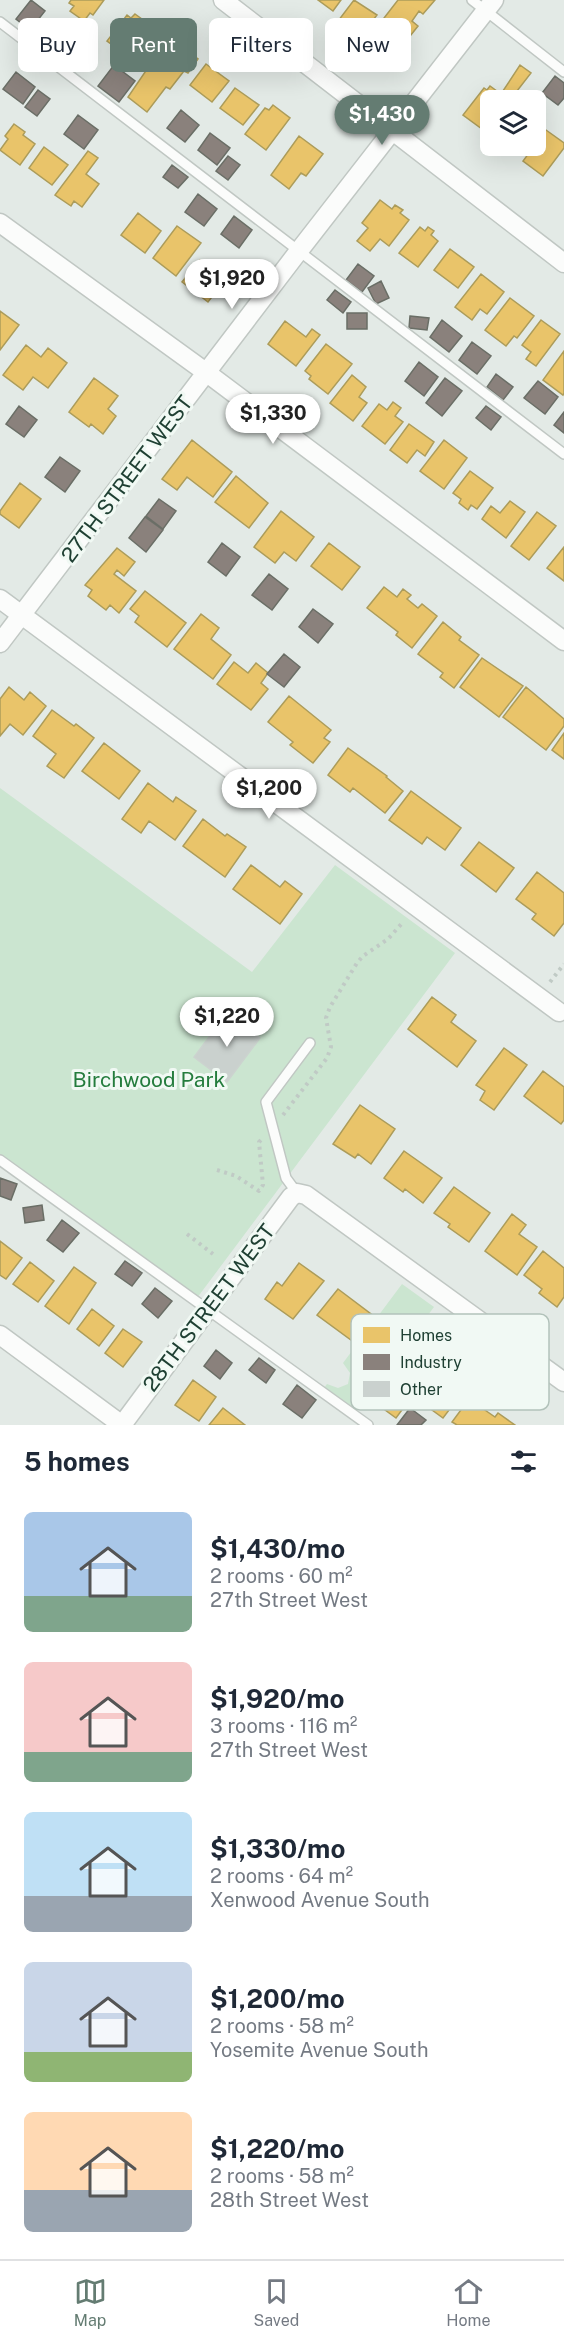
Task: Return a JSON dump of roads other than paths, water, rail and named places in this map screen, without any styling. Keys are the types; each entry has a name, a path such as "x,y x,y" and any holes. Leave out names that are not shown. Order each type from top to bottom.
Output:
{"street":[{"path":"223,0 564,263"},
{"name":"27TH STREET WEST","path":"0,643 23,616 392,131 484,4"},
{"path":"0,223 207,373 564,640"},
{"path":"0,599 559,1012"},
{"path":"297,1193 306,1195 470,1314"},
{"name":"28TH STREET WEST","path":"122,1425 291,1197 297,1193"},
{"path":"0,1335 122,1425"},
{"path":"549,1371 564,1382"}],"lane":[{"path":"484,4 564,72"},
{"path":"0,22 564,454"},
{"path":"297,1193 286,1178 266,1102 310,1043"},
{"path":"0,1160 368,1425"}],"park label":[{"name":"Birchwood Park","path":"149,1080"}]}
